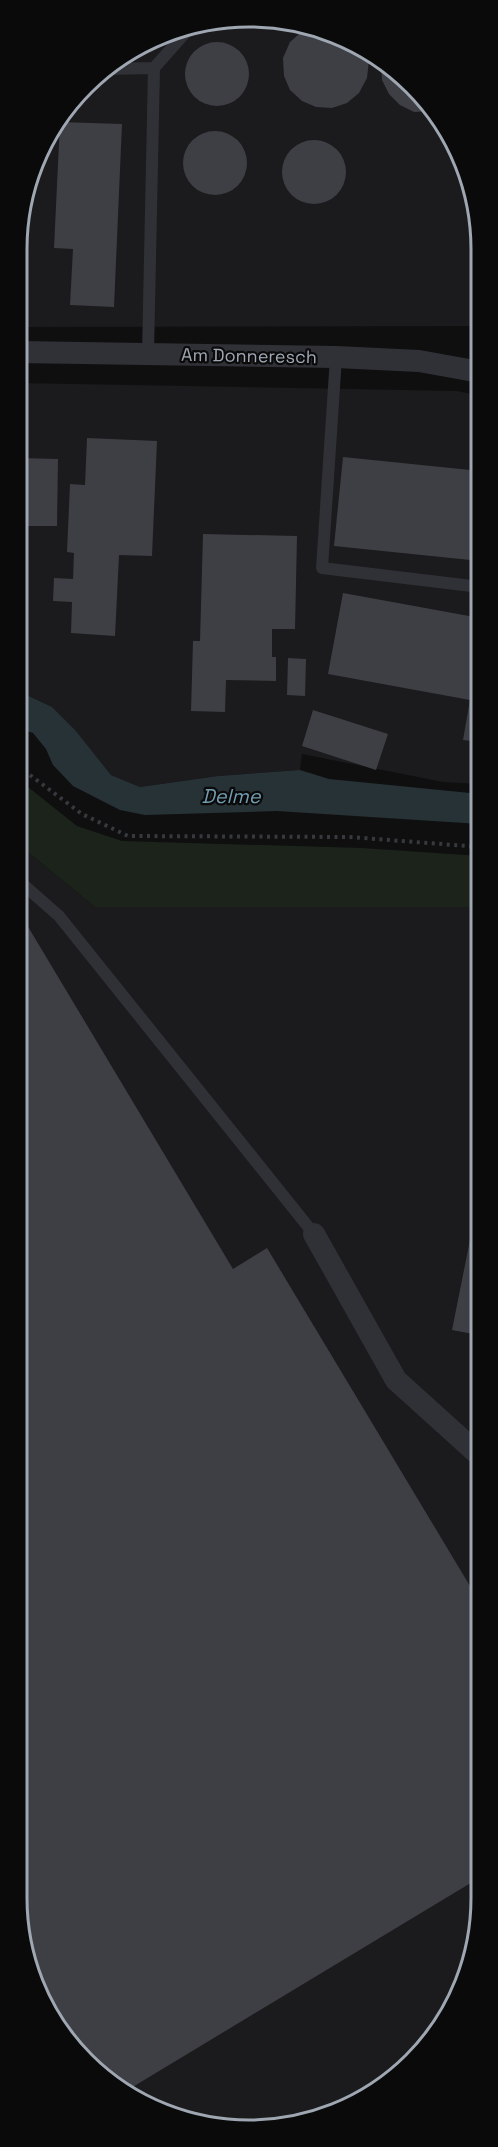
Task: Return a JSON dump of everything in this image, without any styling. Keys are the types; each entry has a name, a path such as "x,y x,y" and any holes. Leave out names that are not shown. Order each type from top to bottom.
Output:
{"street":[{"name":"Am Donneresch","path":"27,352 336,357 419,361 471,370"},
{"path":"314,1234 396,1380 471,1447"}],"lane":[{"path":"148,354 154,68 180,38"},
{"path":"120,69 154,68"},
{"path":"336,357 322,568 471,586"},
{"path":"27,888 59,916 314,1234"}],"path":[{"path":"27,773 82,814 128,836 205,834 350,837 471,846"}],"shaded area":[{"path":"234,27 264,27 292,31 334,44 372,64 406,92 434,126 448,151 467,206 471,234 471,326 27,327 27,234 31,206 44,164 64,126 92,92 126,64 164,44 206,31"},
{"path":"27,383 457,391 471,394 471,784 443,782 302,754 300,770 218,776 140,787 111,775 76,731 52,707 27,695"},
{"path":"27,786 77,826 122,841 362,848 471,855 471,907 95,907 27,851"},
{"path":"27,851 95,907 471,907 471,1913 467,1941 454,1983 434,2021 416,2044 372,2083 320,2108 292,2116 264,2120 234,2120 206,2116 151,2097 126,2083 92,2055 60,2014 30,1933 27,1913"}],"water":[{"name":"Delme","path":"27,695 52,707 76,731 111,775 140,787 218,776 300,770 329,779 471,793 471,823 277,811 145,815 120,810 73,786 53,765 46,749 33,733 27,731"}],"building":[{"path":"300,33 334,44 369,62 367,78 359,93 347,103 332,108 316,107 302,101 290,90 284,76 283,58 290,42"},
{"path":"217,42 235,47 240,51 244,56 249,74 244,92 240,97 235,101 217,106 199,101 194,97 190,92 185,74 190,56 194,51 199,47"},
{"path":"382,71 406,92 423,112 414,112 400,105 389,94 382,80"},
{"path":"67,122 122,124 114,307 70,305 73,249 54,248 59,134"},
{"path":"215,131 233,136 238,140 242,145 247,163 242,181 238,186 233,190 215,195 197,190 192,186 188,181 183,163 188,145 192,140 197,136"},
{"path":"314,140 337,149 346,172 337,195 314,204 291,195 282,172 291,149"},
{"path":"87,438 157,441 152,556 119,555 115,636 71,633 72,602 53,601 54,578 73,579 74,553 67,552 70,484 85,485"},
{"path":"343,457 471,470 471,560 334,546"},
{"path":"27,458 58,459 57,526 27,526"},
{"path":"203,534 297,536 295,629 272,629 272,657 276,657 276,681 226,680 225,712 191,711 193,641 200,641"},
{"path":"343,593 471,616 471,741 463,740 470,700 328,674"},
{"path":"288,658 306,659 305,696 287,695"},
{"path":"313,710 388,734 376,770 302,746"},
{"path":"27,925 233,1269 267,1248 471,1588 471,1883 133,2087 92,2055 64,2021 50,1996 31,1941 27,1913"},
{"path":"471,1235 471,1334 452,1330"}]}
